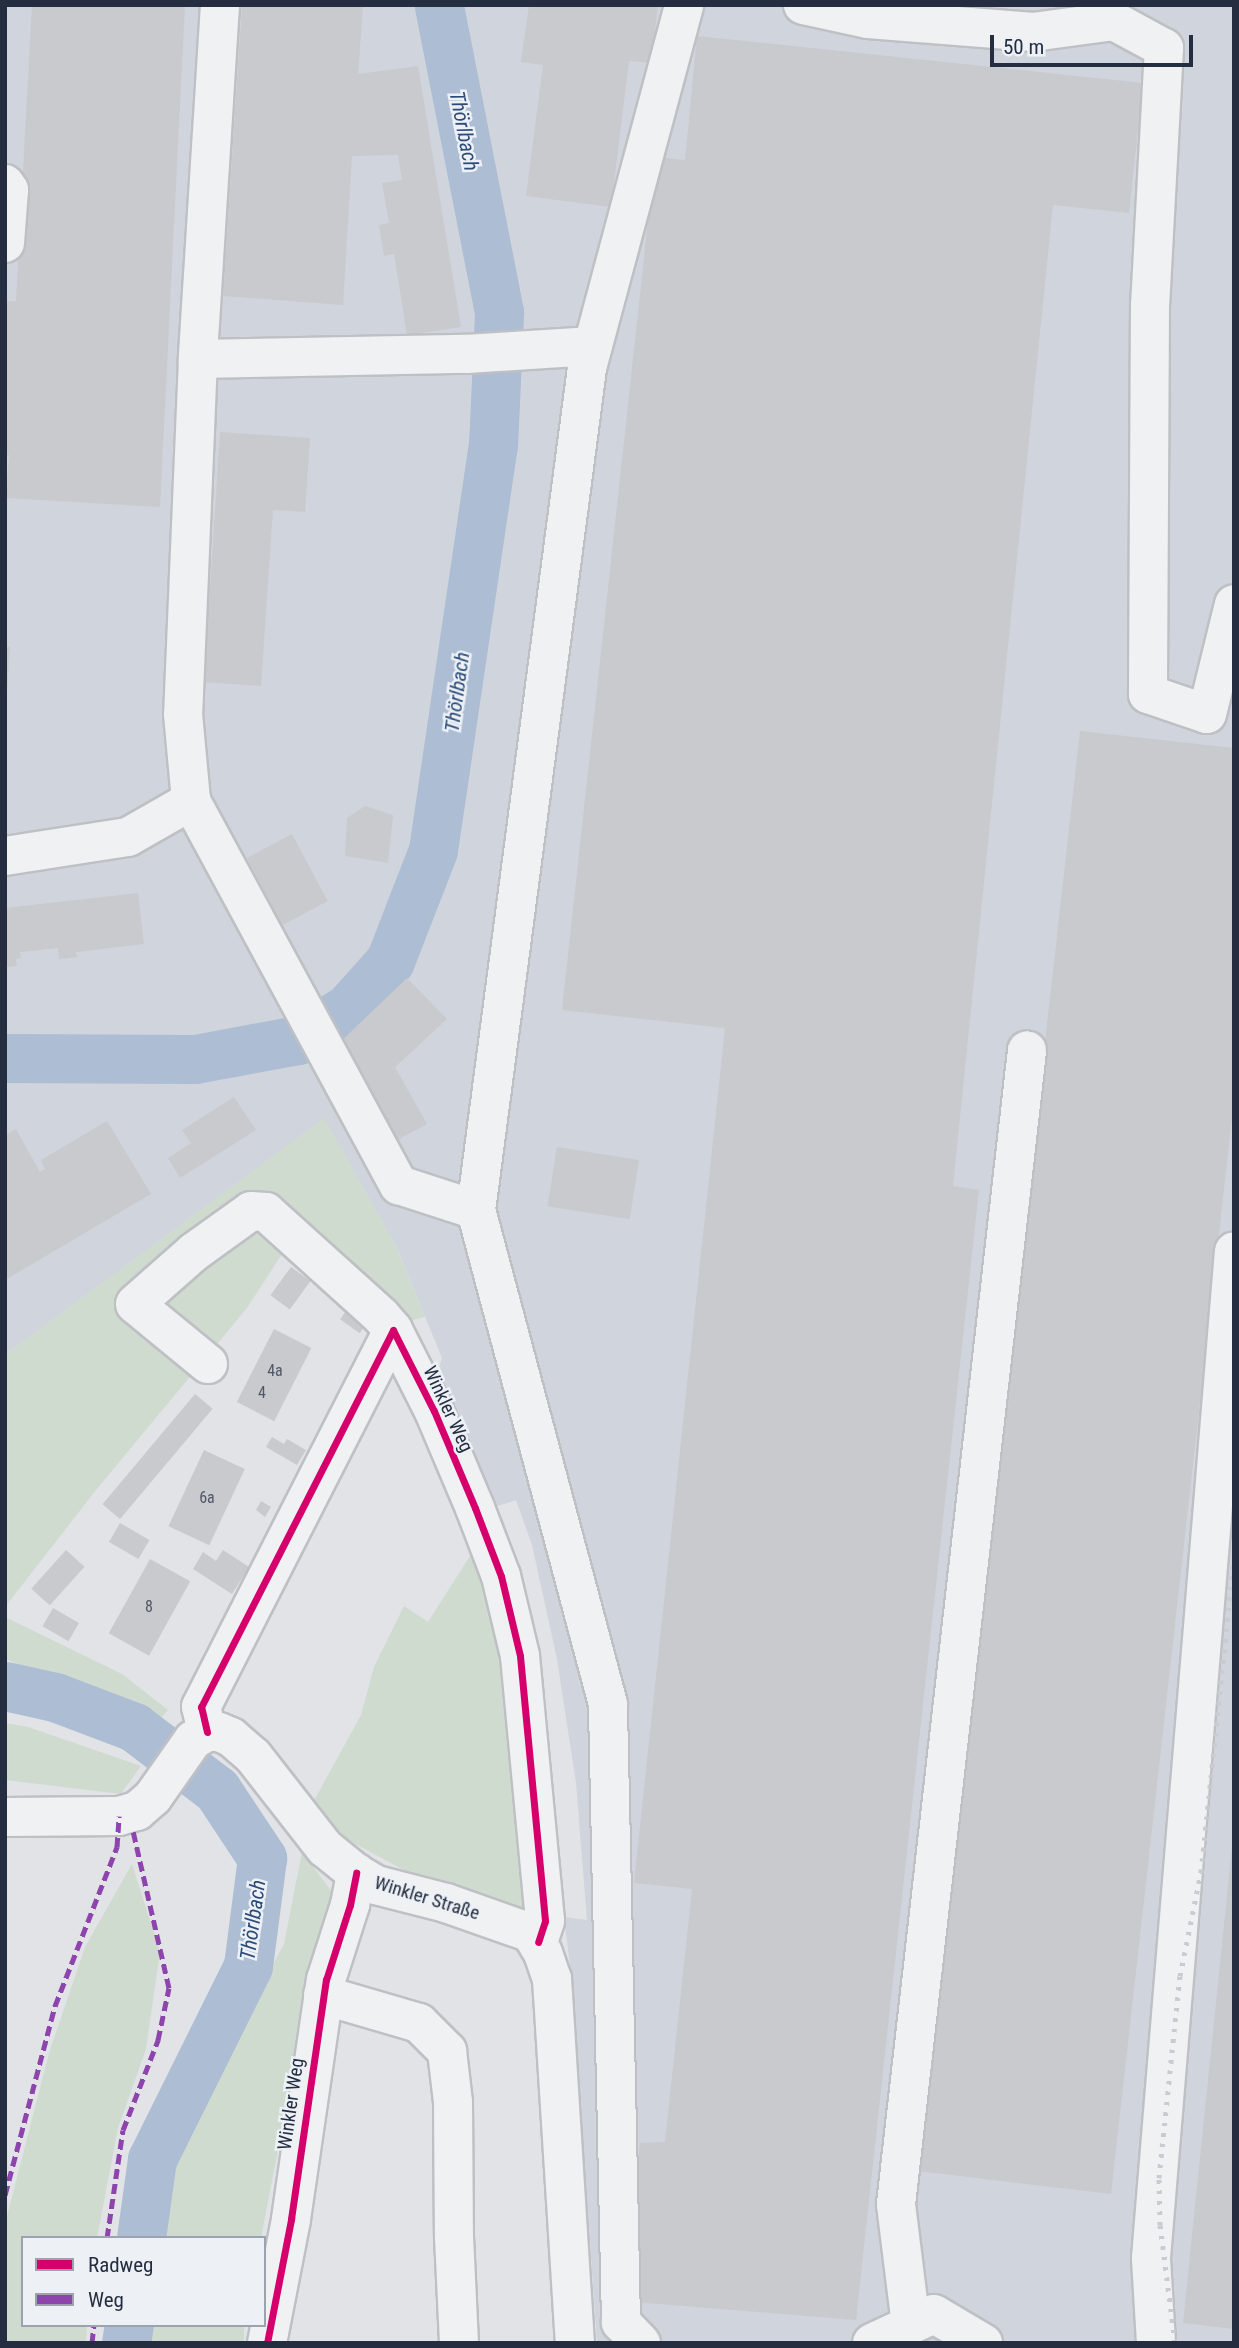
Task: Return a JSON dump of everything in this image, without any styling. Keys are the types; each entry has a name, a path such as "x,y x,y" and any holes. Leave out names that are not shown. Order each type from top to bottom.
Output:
{"street":[{"path":"220,5 198,359 183,714 191,801 399,1185 476,1210"},
{"path":"641,2343 621,2322 608,1704 476,1210 587,369 684,5"},
{"path":"803,5 868,19 1033,32 1114,21 1164,48 1150,304 1147,694 1207,713 1234,604"},
{"path":"5,184 9,190 5,243"},
{"path":"198,359 466,354 542,347 593,346"},
{"path":"5,856 128,837 191,801"},
{"path":"911,2325 895,2204 1027,1049"},
{"name":"Winkler Weg","path":"208,1364 135,1304 136,1299 194,1252 251,1212 266,1212 382,1316 393,1331 434,1411 475,1508 501,1576 517,1643 545,1921 538,1942"},
{"path":"1156,2343 1151,2258 1234,1251"},
{"path":"5,1817 119,1816 136,1811 153,1797 200,1736 201,1707 393,1331"},
{"name":"Winkler Straße","path":"200,1736 219,1732 231,1737 253,1756 325,1848 356,1873 376,1885 446,1903 521,1928 531,1933 538,1942"},
{"name":"Winkler Weg","path":"267,2343 290,2219 323,1995 350,1905 356,1873"},
{"path":"538,1942 552,1979 575,2343"},
{"path":"323,1995 419,2023 447,2051 453,2102 454,2237 459,2343"},
{"path":"872,2343 934,2314 982,2343"}],"shaded area":[{"path":"5,5 1234,5 1234,2343 597,2343 571,1973 564,1917 587,1920 576,1783 557,1659 532,1545 516,1500 489,1509 434,1383 442,1358 396,1246 324,1119 5,1355"},
{"path":"324,1118 396,1246 425,1317 402,1323 291,1240 247,1308 96,1490 5,1607 5,1355"},
{"path":"477,1545 517,1722 529,1911 415,1876 337,1834 310,1808 361,1715 374,1667 404,1606 428,1622"},
{"path":"5,1617 122,1674 168,1710 161,1718 141,1712 5,1659"},
{"path":"5,1723 28,1727 141,1766 121,1794 5,1780"},
{"path":"302,1852 338,1900 313,1969 261,2236 154,2236 161,2193 213,2057 259,1991 284,1944"},
{"path":"132,1864 160,1952 146,2049 118,2128 97,2236 21,2236 21,2327 87,2327 86,2343 5,2343 5,2224 49,2053 85,1947"},
{"path":"141,2327 244,2327 244,2343 141,2343"}],"building":[{"path":"32,5 185,5 160,507 6,498 9,455 5,455 5,301 16,301"},
{"path":"242,5 363,5 358,74 418,66 461,327 407,335 394,254 384,256 379,225 389,223 382,183 402,180 398,155 352,156 343,305 223,296"},
{"path":"529,5 658,5 651,63 629,61 611,207 526,196 543,65 521,62"},
{"path":"697,36 1143,83 1129,213 1053,205 953,1186 979,1190 856,2320 622,2301 640,2143 665,2142 692,1889 634,1883 725,1028 562,1010 655,157 685,160"},
{"path":"220,432 310,438 305,512 273,510 261,686 204,682"},
{"path":"5,647 10,647 7,691 5,691"},
{"path":"1080,731 1234,748 1234,1100 1111,2194 918,2171"},
{"path":"365,806 393,815 388,863 345,856 347,818"},
{"path":"292,834 328,901 283,925 247,858"},
{"path":"138,893 144,944 76,952 77,957 59,959 58,948 20,952 21,958 16,959 17,966 5,967 5,908"},
{"path":"407,978 447,1019 395,1067 427,1124 390,1144 336,1046"},
{"path":"234,1097 256,1130 180,1178 168,1158 191,1143 182,1130"},
{"path":"107,1121 151,1194 5,1280 5,1135 16,1129 40,1172 45,1169 41,1160"},
{"path":"557,1147 639,1160 630,1219 548,1206"},
{"path":"291,1267 310,1281 290,1309 270,1295"},
{"path":"349,1307 368,1321 360,1333 340,1319"},
{"path":"274,1329 311,1348 274,1421 237,1402"},
{"path":"195,1394 213,1409 120,1519 102,1504"},
{"path":"272,1437 284,1444 287,1439 306,1450 297,1465 266,1447"},
{"path":"204,1450 245,1469 209,1545 169,1526"},
{"path":"261,1501 271,1507 265,1517 256,1510"},
{"path":"120,1523 149,1540 138,1559 109,1542"},
{"path":"66,1550 85,1567 50,1605 31,1589"},
{"path":"223,1550 249,1567 232,1594 193,1569 203,1552 216,1561"},
{"path":"150,1559 190,1581 149,1656 109,1633"},
{"path":"53,1608 79,1623 68,1641 42,1626"},
{"path":"1234,1847 1234,2329 1183,2323"}],"waterway":[{"name":"Thörlbach","path":"5,1058 195,1059 298,1040 348,1008 390,961 433,850 493,446 499,312 439,5"},
{"name":"Thörlbach","path":"5,1686 55,1697 134,1727 217,1790 262,1858 248,1966 152,2159 141,2236"},
{"name":"Thörlbach","path":"126,2343 129,2327"}],"railway":[{"path":"1175,2343 1160,2225 1159,2178 1180,1976 1201,1872 1234,1558"}],"marked path":[{"path":"5,2195 55,2006 117,1847 119,1816"},
{"path":"107,2236 123,2130 158,2040 169,1988 133,1831"},
{"path":"92,2343 94,2327"}],"cycle path":[{"path":"207,1732 201,1707 393,1330 434,1411 475,1508 501,1576 520,1656 545,1921 538,1942"},
{"path":"267,2343 291,2219 326,1980 350,1905 356,1873"}]}
